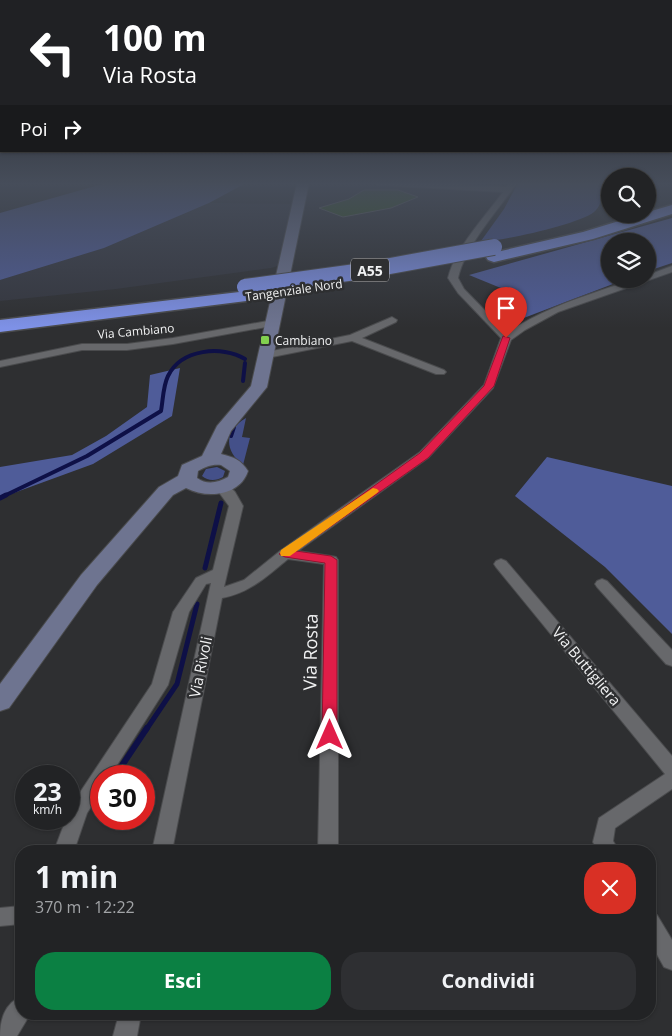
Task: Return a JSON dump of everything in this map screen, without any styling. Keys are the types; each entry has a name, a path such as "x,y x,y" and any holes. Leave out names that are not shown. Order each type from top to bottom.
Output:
{"highway":[{"name":"Tangenziale Nord","path":"494,252 562,231"},
{"name":"Tangenziale Nord","path":"0,315 390,276 494,252 587,236 602,231"},
{"name":"Tangenziale Nord","path":"0,326 246,291"}],"street":[{"path":"217,460 223,444 220,439 229,422 259,387 293,231"},
{"path":"479,231 465,252 454,273 454,283 506,338"},
{"path":"656,275 672,269"},
{"path":"215,594 232,591 249,583 285,554 424,455 489,386 506,338 519,328 554,312 619,288"},
{"path":"267,355 354,338 392,320"},
{"name":"Via Cambiano","path":"0,364 82,347 127,347 173,342 273,323"},
{"path":"354,338 440,372"},
{"path":"0,702 89,580 156,504 159,497 188,479 189,469 194,465 217,460 237,466 239,475 230,484 180,492 156,504"},
{"name":"Via Rivoli","path":"163,845 215,594 236,506 230,495 214,487 191,483 188,479"},
{"name":"Via Rosta","path":"285,554 331,560 328,845"},
{"name":"Via Buttigliera","path":"501,564 672,769"},
{"path":"66,845 78,811 160,685 181,612 201,580 220,573"},
{"path":"602,584 672,660"},
{"path":"606,845 604,842 606,824 672,779"},
{"path":"0,917 15,916"},
{"path":"656,932 672,960"},
{"path":"4,1036 15,1018"},
{"path":"125,1036 129,1020"}],"shaded area":[{"path":"0,231 143,231 104,248 0,280"},
{"path":"143,231 286,231 278,266 271,268 116,289 0,301 0,280 104,248"},
{"path":"488,231 538,231 505,239 481,241"},
{"path":"672,231 672,263 656,268 656,233 619,233"},
{"path":"601,238 602,288 508,324 486,308 513,293 469,275"},
{"path":"180,368 172,416 93,464 0,498 0,467 72,455 106,436 147,407 150,375"},
{"path":"246,418 242,437 250,438 243,465 232,453 229,441 234,429"},
{"path":"547,457 672,486 672,634 605,567 515,496"},
{"path":"217,467 225,471 223,477 212,480 202,476 206,469"}],"waterway":[{"path":"4,496 87,456 161,411 166,380 174,367 182,360 192,355 214,351 225,352 245,359"},
{"path":"243,381 245,363"},
{"path":"231,436 234,427"},
{"path":"0,498 4,496"},
{"path":"205,568 221,503"},
{"path":"146,730 177,684 197,604"},
{"path":"122,765 147,728"}],"slow traffic":[{"path":"286,553 373,491"}],"place":[{"name":"Cambiano","path":"265,340"}],"route":[{"path":"330,735 331,560 285,554 424,455 489,386 506,338"}]}
